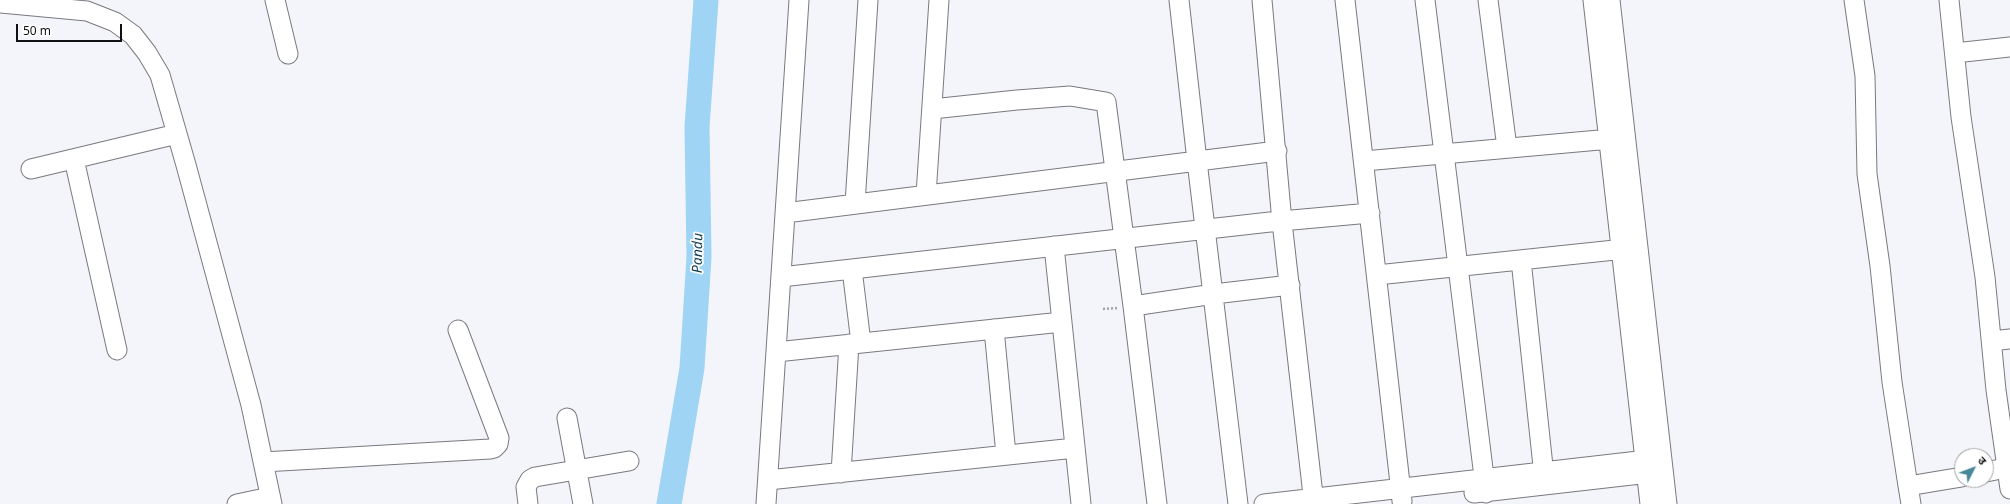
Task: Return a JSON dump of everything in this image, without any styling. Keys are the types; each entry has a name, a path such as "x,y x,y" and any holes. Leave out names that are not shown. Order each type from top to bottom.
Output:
{"street":[{"path":"275,0 288,54"},
{"path":"766,504 799,0"},
{"path":"855,204 868,0"},
{"path":"926,195 939,0"},
{"path":"1179,0 1197,167 1213,288 1238,504"},
{"path":"1262,0 1276,151 1276,222 1290,285 1313,501"},
{"path":"1345,0 1402,494"},
{"path":"1425,0 1485,486"},
{"path":"1488,0 1507,148"},
{"path":"1593,0 1605,32 1641,348 1654,466 1650,504"},
{"path":"1605,32 1610,0"},
{"path":"1854,0 1865,76 1867,174 1880,266 1892,382 1909,495 1954,480"},
{"path":"1949,0 1962,117 1985,277 2010,489"},
{"path":"0,3 87,11 97,7 133,35 147,53 160,75 251,405 271,500 237,504"},
{"path":"1955,54 2010,47"},
{"path":"932,110 1017,100 1070,96 1106,102 1114,172 1129,238 1133,306 1157,504"},
{"path":"31,169 177,134"},
{"path":"1364,161 1617,139"},
{"path":"785,213 1114,172 1197,167 1276,151"},
{"path":"74,159 117,350"},
{"path":"781,277 1054,246 1370,213"},
{"path":"1054,246 1081,504"},
{"path":"1377,275 1629,248"},
{"path":"1521,260 1544,479"},
{"path":"841,472 855,344 852,269"},
{"path":"1133,306 1213,288 1290,285"},
{"path":"776,352 1062,322"},
{"path":"994,329 1006,455"},
{"path":"263,462 494,448 498,444 499,438 458,330"},
{"path":"1992,341 2010,338"},
{"path":"567,418 583,504"},
{"path":"768,480 1075,448"},
{"path":"528,504 526,487 530,480 535,477 630,461"},
{"path":"1269,504 1485,486 1654,466"},
{"path":"1654,466 1667,504"},
{"path":"1994,470 2008,467"},
{"path":"1371,504 1402,494 1466,499 1485,486"}],"waterway":[{"name":"Pandu","path":"669,504 692,368 699,257 697,127 706,0"}]}
